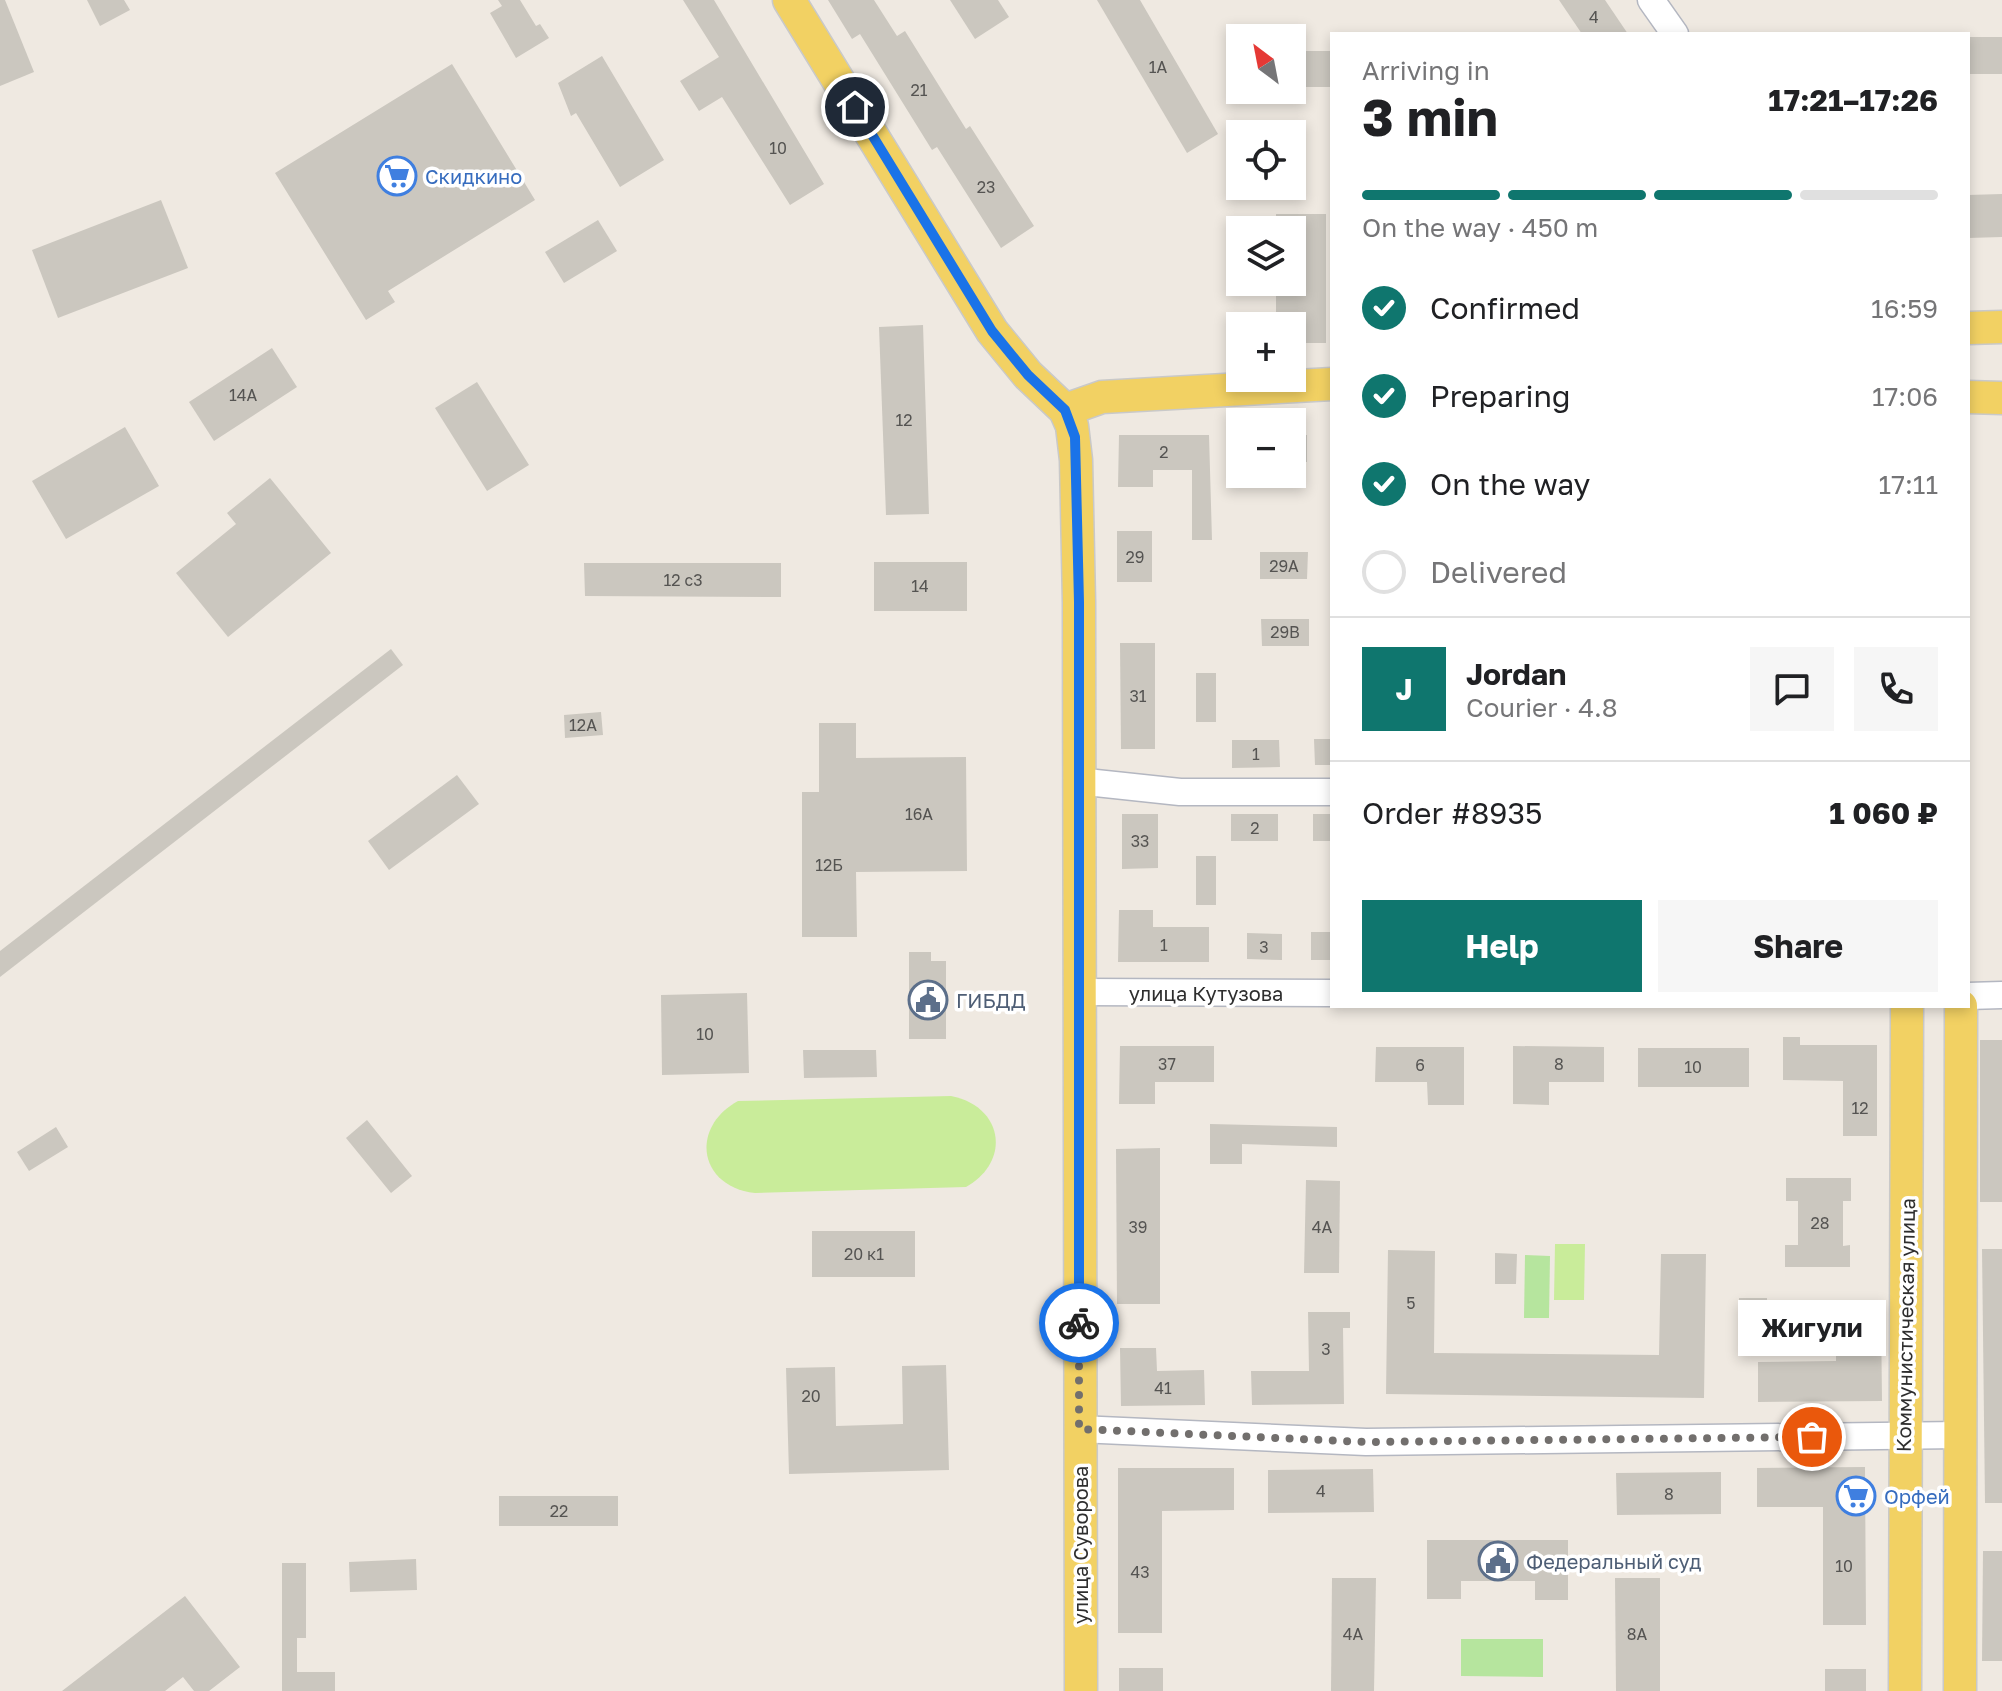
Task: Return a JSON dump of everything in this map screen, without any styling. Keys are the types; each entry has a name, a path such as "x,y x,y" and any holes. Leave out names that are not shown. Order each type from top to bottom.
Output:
{"main road":[{"path":"789,0 992,331 1028,375 1065,410 1102,397 1330,384"},
{"path":"1970,397 2002,398"},
{"name":"улица Суворова","path":"1065,410 1075,437 1076,460 1081,1691"},
{"name":"Коммунистическая улица","path":"1905,1691 1903,1435 1907,1008"},
{"path":"1960,1691 1961,1008"}],"street":[{"path":"1651,0 1674,32"},
{"path":"1077,781 1180,792 1330,792"},
{"name":"улица Кутузова","path":"1080,992 1330,993"},
{"path":"1970,996 2002,995"},
{"path":"1079,1429 1366,1442 1960,1435"}],"green space":[{"path":"951,1096 982,1111 991,1122 995,1136 990,1163 981,1176 966,1187 755,1193 722,1180 712,1168 707,1155 707,1140 712,1126 722,1112 738,1101"},
{"path":"1555,1244 1585,1244 1584,1300 1554,1300"},
{"path":"1525,1255 1550,1256 1549,1318 1524,1318"},
{"path":"1461,1639 1543,1639 1543,1677 1461,1676"}],"building":[{"path":"0,0 5,0 34,72 0,86"},
{"path":"87,0 124,0 130,10 100,26"},
{"path":"498,0 520,0 536,26 540,24 549,38 516,58 490,13 502,6"},
{"path":"683,0 714,0 824,184 790,205 722,97 699,111 680,81 719,57"},
{"path":"828,0 874,0 897,36 905,31 966,129 970,126 1034,226 1001,248 937,147 932,150 860,34 852,39"},
{"path":"950,0 998,0 1009,17 975,39"},
{"path":"1097,0 1140,0 1218,134 1187,153"},
{"path":"1559,0 1605,0 1627,32 1581,32"},
{"path":"1970,37 2002,37 2002,74 1970,74"},
{"path":"1306,51 1330,51 1330,87 1306,87"},
{"path":"602,56 664,160 620,187 576,113 571,116 558,83"},
{"path":"452,64 535,200 388,291 395,302 366,320 275,173"},
{"path":"2002,194 2002,237 1970,238 1970,195"},
{"path":"161,200 188,268 58,318 32,250"},
{"path":"1326,214 1326,343 1306,343 1306,312 1276,312 1276,296 1306,296 1306,216 1276,216"},
{"path":"598,220 617,251 564,283 545,252"},
{"path":"923,325 929,514 886,515 879,327"},
{"path":"272,348 297,387 214,441 189,402"},
{"path":"477,382 529,465 487,491 435,408"},
{"path":"125,427 159,486 66,539 32,481"},
{"path":"1119,435 1209,435 1212,540 1192,540 1192,470 1153,470 1153,487 1118,487"},
{"path":"270,478 331,553 228,637 176,573 236,524 227,513"},
{"path":"1117,531 1152,531 1152,582 1117,582"},
{"path":"1260,552 1308,552 1307,579 1260,579"},
{"path":"874,562 967,562 967,611 874,611"},
{"path":"584,563 781,563 781,597 585,596"},
{"path":"1261,619 1309,619 1309,646 1262,646"},
{"path":"1120,643 1155,643 1155,749 1121,749"},
{"path":"391,649 403,665 0,977 0,951"},
{"path":"1196,673 1216,673 1216,722 1196,722"},
{"path":"601,712 603,735 565,738 564,715"},
{"path":"819,723 856,723 856,758 966,757 967,871 856,872 857,937 802,937 802,792 819,792"},
{"path":"1314,739 1330,739 1330,765 1315,765"},
{"path":"1232,740 1279,740 1280,767 1232,768"},
{"path":"457,775 479,804 389,870 368,841"},
{"path":"1122,814 1158,814 1158,868 1122,869"},
{"path":"1231,814 1278,814 1278,841 1231,841"},
{"path":"1313,814 1330,814 1330,841 1313,841"},
{"path":"1196,856 1216,856 1216,905 1196,905"},
{"path":"1119,910 1153,910 1153,927 1209,927 1209,962 1118,962"},
{"path":"1311,932 1330,932 1330,960 1311,960"},
{"path":"1247,933 1282,934 1282,960 1247,959"},
{"name":"ГИБДД","path":"909,952 931,952 931,961 946,961 946,1039 909,1039"},
{"path":"747,993 749,1073 662,1075 661,995"},
{"path":"1783,1037 1800,1037 1800,1045 1877,1045 1877,1136 1843,1136 1843,1081 1783,1080"},
{"path":"1980,1040 2002,1040 2002,1202 1980,1202"},
{"path":"1120,1046 1214,1046 1214,1082 1155,1082 1155,1104 1119,1104"},
{"path":"1513,1046 1604,1047 1604,1082 1549,1082 1549,1105 1513,1104"},
{"path":"1376,1047 1464,1047 1464,1105 1428,1105 1427,1082 1375,1082"},
{"path":"1638,1048 1749,1048 1749,1087 1638,1087"},
{"path":"803,1050 876,1050 877,1077 804,1078"},
{"path":"367,1120 412,1176 391,1193 346,1138"},
{"path":"1210,1124 1337,1127 1337,1147 1242,1144 1242,1164 1210,1164"},
{"path":"56,1127 68,1147 29,1171 17,1152"},
{"path":"1160,1148 1160,1304 1117,1304 1116,1149"},
{"path":"1786,1178 1851,1178 1851,1201 1843,1201 1843,1246 1850,1245 1850,1267 1785,1267 1785,1245 1798,1245 1798,1201 1786,1201"},
{"path":"1306,1180 1340,1181 1339,1273 1304,1273"},
{"path":"812,1231 915,1231 915,1277 812,1277"},
{"path":"1982,1249 2002,1249 2002,1503 1985,1503"},
{"path":"1388,1250 1435,1251 1434,1353 1659,1355 1661,1254 1706,1254 1704,1398 1386,1394"},
{"path":"1495,1253 1517,1254 1516,1284 1495,1284"},
{"path":"1739,1298 1767,1298 1767,1350 1739,1350"},
{"path":"1308,1312 1350,1312 1350,1328 1343,1328 1344,1404 1252,1405 1251,1371 1309,1371"},
{"path":"1881,1313 1882,1401 1758,1402 1758,1362 1836,1361 1836,1314"},
{"path":"1120,1348 1156,1348 1157,1371 1204,1370 1205,1405 1121,1406"},
{"path":"946,1365 949,1470 789,1474 786,1368 835,1367 836,1426 903,1424 902,1366"},
{"path":"1865,1467 1866,1625 1823,1625 1823,1507 1757,1507 1757,1468"},
{"path":"1118,1468 1234,1468 1234,1510 1162,1511 1162,1633 1118,1633"},
{"path":"1373,1469 1374,1512 1268,1513 1268,1470"},
{"path":"1721,1472 1721,1514 1617,1515 1616,1473"},
{"path":"499,1496 618,1496 618,1526 499,1526"},
{"name":"Федеральный суд","path":"1427,1540 1568,1540 1568,1600 1535,1600 1535,1581 1461,1581 1461,1599 1427,1599"},
{"path":"1983,1551 2002,1551 2002,1661 1982,1661"},
{"path":"416,1559 417,1590 350,1592 349,1562"},
{"path":"282,1563 306,1563 306,1638 297,1638 297,1672 335,1672 335,1691 282,1691"},
{"path":"1332,1578 1376,1578 1374,1691 1331,1691"},
{"path":"1615,1578 1660,1578 1660,1691 1616,1691"},
{"path":"185,1596 240,1667 209,1691 194,1691 183,1677 165,1691 62,1691"},
{"path":"1119,1668 1163,1668 1163,1691 1119,1691"},
{"path":"1825,1669 1866,1669 1866,1691 1825,1691"}],"way so far":[{"path":"1079,1323 1079,1429 1366,1442 1588,1442 1812,1437"}],"place":[{"name":"Скидкино","path":"397,176"},
{"name":"ГИБДД","path":"928,1000"},
{"name":"Жигули","path":"1812,1437"},
{"name":"Орфей","path":"1856,1496"},
{"name":"Федеральный суд","path":"1498,1561"}],"route":[{"path":"855,107 992,331 1028,375 1065,410 1075,437 1079,602 1079,1323"}]}
